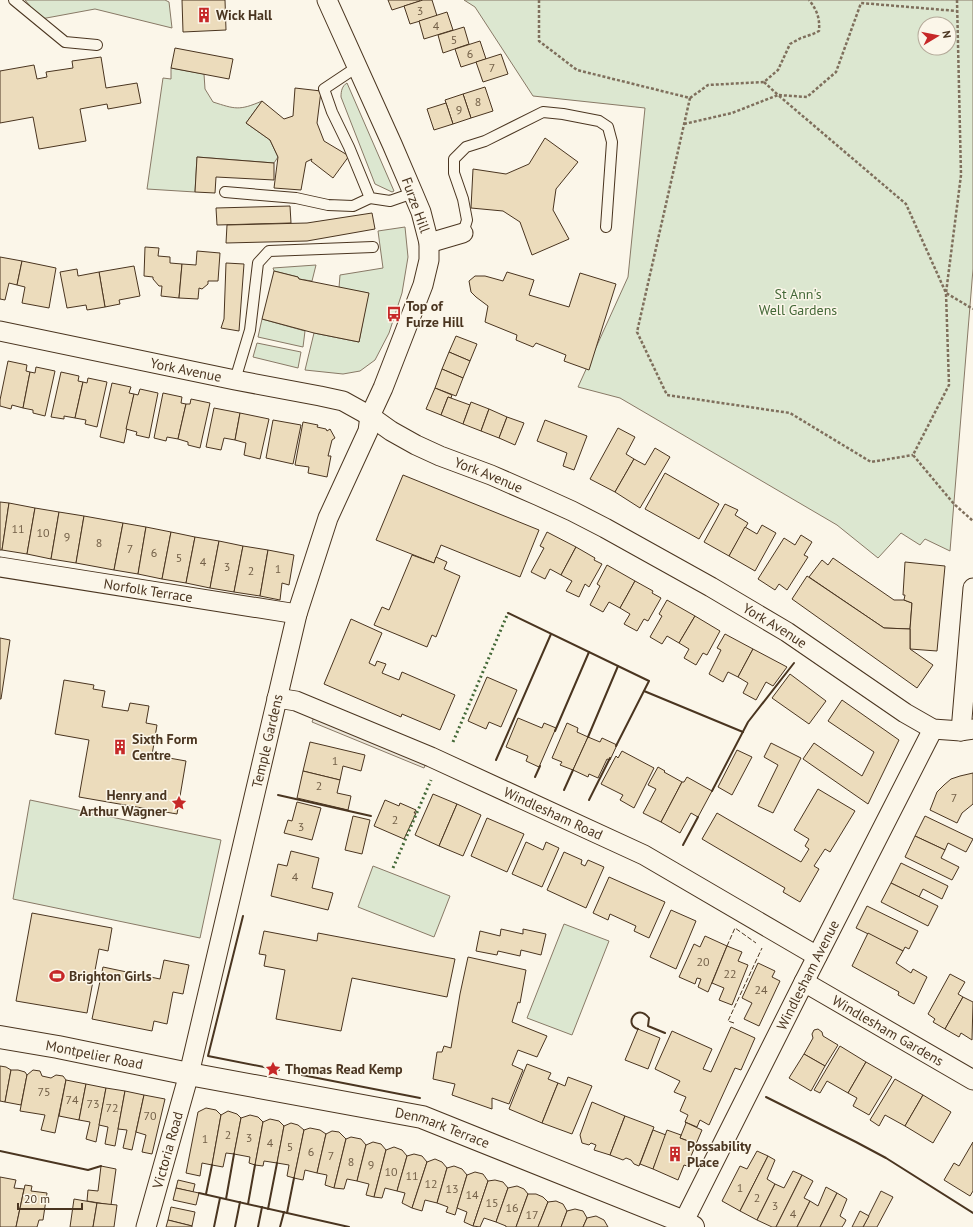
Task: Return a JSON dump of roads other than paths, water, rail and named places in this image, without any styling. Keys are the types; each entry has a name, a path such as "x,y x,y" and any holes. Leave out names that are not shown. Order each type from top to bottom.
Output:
{"main road":[{"name":"Montpelier Road","path":"0,1037 190,1074"},
{"name":"Denmark Terrace","path":"190,1074 422,1117 686,1225"}],"street":[{"name":"Furze Hill","path":"327,0 421,212 429,243 429,260 423,285 383,388 370,416"},
{"path":"429,243 463,233"},
{"name":"York Avenue","path":"0,330 235,380 343,401 416,445 539,496 605,528 786,632 905,714 933,729"},
{"name":"Temple Gardens","path":"190,1074 296,614 328,518 368,431 370,416"},
{"name":"Norfolk Terrace","path":"0,567 296,614"},
{"path":"933,729 967,730 973,588"},
{"name":"Windlesham Road","path":"277,698 296,701 431,757 644,855 818,956"},
{"name":"Windlesham Avenue","path":"686,1225 804,982 933,729"},
{"name":"Windlesham Gardens","path":"804,982 973,1080"},
{"name":"Victoria Road","path":"146,1227 190,1074"}],"lane":[{"path":"14,0 65,42 97,45"},
{"path":"357,67 324,89 332,112 349,147 370,198"},
{"path":"463,233 467,220 463,199 454,172 454,159 466,147 485,141 543,112 599,121 608,127 612,142 606,227"},
{"path":"225,192 296,198 328,205 352,206 370,198 390,201 413,193"},
{"path":"235,380 250,330 258,262 269,251 374,247"}],"place":[{"name":"Wick Hall","path":"204,15"},
{"name":"Top of Furze Hill","path":"394,314"},
{"name":"Sixth Form Centre","path":"120,747"},
{"name":"Henry and Arthur Wagner","path":"179,803"},
{"name":"Brighton Girls","path":"57,976"},
{"name":"Thomas Read Kemp","path":"273,1069"},
{"name":"Possability Place","path":"675,1154"}],"park label":[{"name":"St Ann's Well Gardens","path":"798,302"}]}
